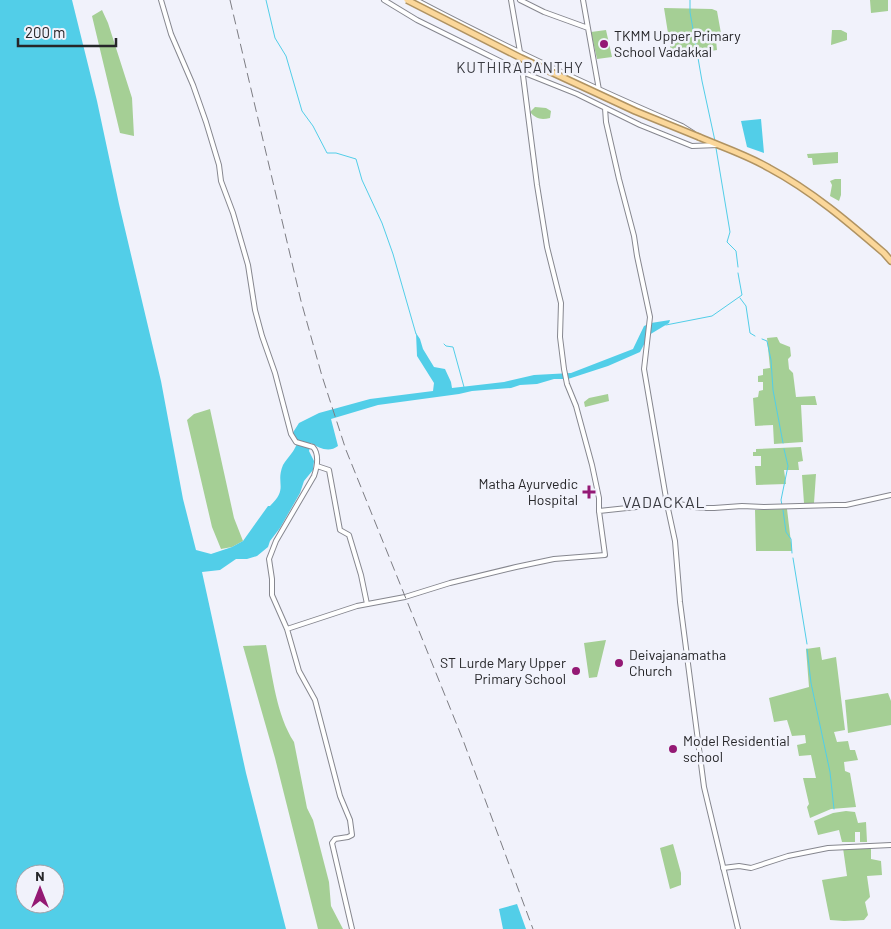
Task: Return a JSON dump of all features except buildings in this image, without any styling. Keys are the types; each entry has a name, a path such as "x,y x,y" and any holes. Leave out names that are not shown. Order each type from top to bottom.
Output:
{"highway":[{"path":"406,0 530,62 635,111 768,167 833,210 891,261"}],"street":[{"path":"161,0 171,34 196,94 219,165 221,181 233,213 248,265 262,336 291,434 296,442 313,446 316,451 317,466 314,476 276,542 269,558 272,595 287,629 299,671 315,700 340,796 350,820 352,835 348,838 335,839 332,843 352,929"},
{"path":"384,0 417,20 522,72 692,146 718,145"},
{"path":"416,0 493,40 599,90 682,126 699,137"},
{"path":"287,629 367,604 405,597 450,583 554,559 605,555 599,498 592,465 564,369 560,337 561,303 547,247 511,0"},
{"path":"520,0 544,12 588,28"},
{"path":"583,0 599,90"},
{"path":"605,108 606,122 634,236 650,316 644,369 675,541 680,602 702,779 738,929"},
{"path":"884,253 891,252"},
{"path":"317,466 329,470 340,530 349,535 361,575 367,604"},
{"path":"599,511 674,503 700,508 846,505 891,496"},
{"path":"723,868 739,866 751,868 788,856 828,848 891,845"}],"green space":[{"path":"870,0 888,0 888,11 871,13"},
{"path":"664,8 712,9 717,11 722,39 716,40 717,50 693,56 671,52"},
{"path":"102,10 132,98 134,136 120,133 92,16"},
{"path":"606,30 612,57 597,59 591,32"},
{"path":"832,30 841,30 847,33 847,40 831,45"},
{"path":"535,107 546,108 551,111 550,118 541,119 534,116 530,112"},
{"path":"838,152 838,163 813,165 812,158 808,158 807,154"},
{"path":"841,179 839,201 830,196 832,185 830,181"},
{"path":"777,337 780,343 790,347 789,369 793,373 796,397 815,396 817,405 801,405 803,442 774,444 773,425 755,426 753,398 758,397 759,391 763,390 763,382 758,382 758,376 763,375 763,369 770,368 767,338"},
{"path":"608,394 609,401 585,407 584,402 589,398"},
{"path":"210,409 234,518 243,541 232,547 221,549 212,527 187,420 194,414"},
{"path":"801,447 803,461 798,462 799,470 784,470 786,484 756,485 755,466 761,466 761,456 753,456 753,452 756,452 756,449"},
{"path":"816,474 814,503 804,503 802,475"},
{"path":"787,509 792,551 756,551 755,510"},
{"path":"606,640 597,677 589,678 584,643"},
{"path":"266,645 279,707 294,742 307,808 313,820 329,882 331,906 343,929 318,929 275,758 243,646"},
{"path":"820,647 822,660 836,657 845,730 834,732 837,742 848,741 850,750 855,750 858,760 844,762 845,771 850,773 856,807 831,809 810,818 803,778 816,778 811,755 799,756 797,745 806,743 805,735 792,736 787,720 774,722 769,698 809,687 806,649"},
{"path":"888,693 891,701 891,725 848,733 845,700"},
{"path":"855,812 858,823 866,822 867,842 860,842 860,832 855,832 855,842 842,842 839,830 818,835 814,821 833,813"},
{"path":"673,844 681,873 681,885 670,889 660,848"},
{"path":"871,847 871,859 881,861 882,875 867,876 870,897 865,902 868,915 864,920 830,920 822,880 847,876 843,848"}],"water":[{"path":"0,0 72,0 161,381 183,499 196,550 211,554 243,541 268,506 279,495 281,471 297,445 298,441 294,439 292,434 299,423 319,413 370,399 433,391 434,383 417,356 416,333 434,367 445,369 452,388 504,382 534,375 571,373 633,349 644,326 670,320 669,323 649,335 640,352 608,366 568,379 554,379 511,388 472,391 378,405 331,419 338,446 328,449 311,443 309,451 314,461 313,470 304,481 300,493 268,547 257,556 247,559 236,559 220,570 202,572 246,773 286,929 0,929"},
{"path":"761,119 764,153 747,147 741,121"},
{"path":"517,904 526,929 503,929 499,909"}],"waterway":[{"path":"266,0 275,38 286,56 302,111 313,126 327,153 336,153 356,159 362,180 382,223 393,254 416,334"},
{"path":"690,0 690,12 702,81 715,141"},
{"path":"716,148 730,232 727,242 736,251 738,267"},
{"path":"666,325 712,316 742,295 738,273"},
{"path":"740,298 746,306 750,333 755,336"},
{"path":"762,339 767,341 771,360 773,390 783,443"},
{"path":"444,344 453,347 464,387"},
{"path":"782,505 781,500 788,466 784,449"},
{"path":"783,510 786,532 791,539 792,553"},
{"path":"793,558 807,644"},
{"path":"807,649 811,683 830,772 834,809"}],"railway":[{"path":"230,0 301,301 322,376 346,450 463,740 533,929"}],"place":[{"name":"TKMM Upper Primary School Vadakkal","path":"604,44"},
{"name":"Matha Ayurvedic Hospital","path":"589,492"},
{"name":"Deivajanamatha Church","path":"619,663"},
{"name":"ST Lurde Mary Upper Primary School","path":"576,671"},
{"name":"Model Residential school","path":"673,749"}],"district":[{"name":"KUTHIRAPANTHY","path":"520,68"},
{"name":"VADACKAL","path":"664,502"}]}
